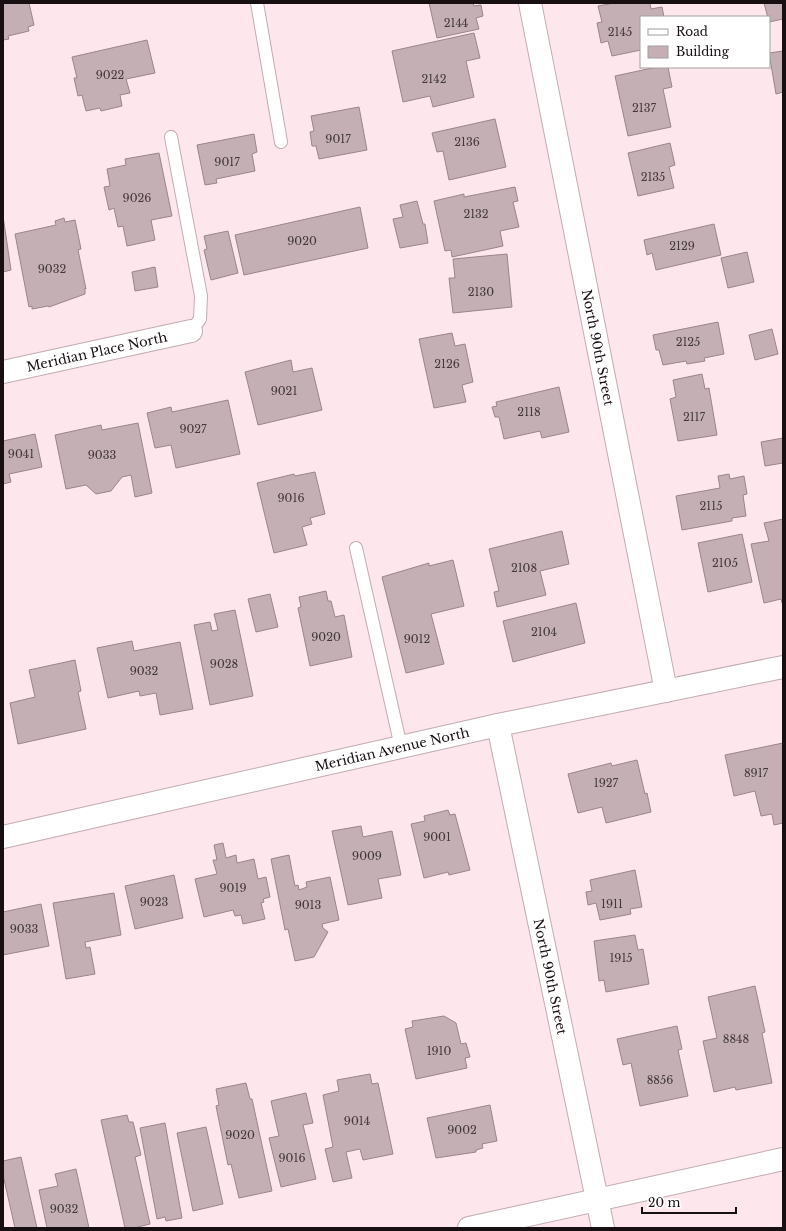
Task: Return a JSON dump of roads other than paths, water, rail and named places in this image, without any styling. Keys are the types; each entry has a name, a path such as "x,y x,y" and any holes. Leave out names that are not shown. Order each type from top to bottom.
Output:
{"street":[{"name":"North 90th Street","path":"530,3 666,691"},
{"name":"Meridian Place North","path":"3,372 191,331"},
{"name":"Meridian Avenue North","path":"3,837 498,725 783,668"},
{"name":"North 90th Street","path":"498,725 603,1228"},
{"path":"469,1228 783,1159"}],"lane":[{"path":"256,3 281,142"},
{"path":"171,137 201,296 200,319 191,331"},
{"path":"356,548 401,747"}]}
